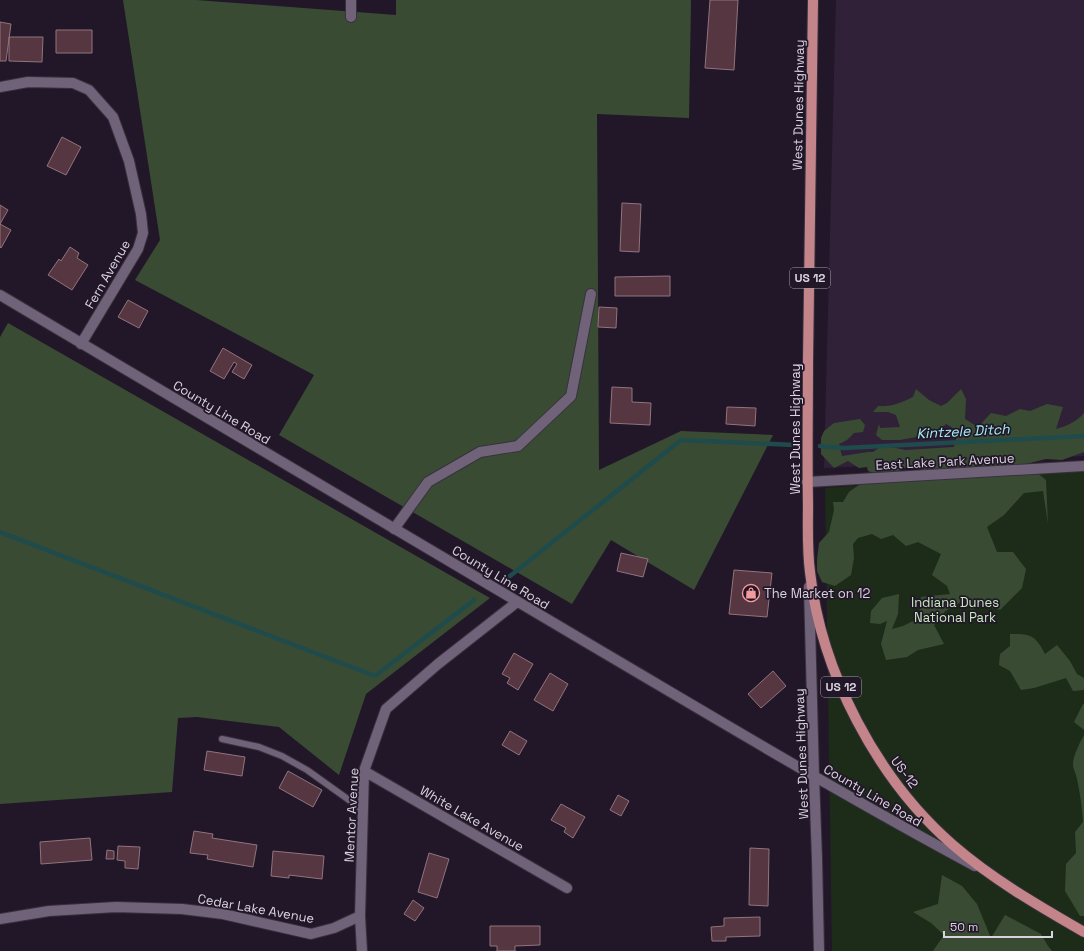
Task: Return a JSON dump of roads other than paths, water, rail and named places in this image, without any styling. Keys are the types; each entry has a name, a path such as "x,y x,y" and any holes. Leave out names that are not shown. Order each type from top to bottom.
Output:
{"main road":[{"name":"West Dunes Highway","path":"808,555 807,482 812,0"},
{"name":"US-12","path":"808,555 815,602 828,653 849,706 871,747 912,803 953,845 992,875 1084,932"}],"street":[{"path":"351,0 351,17"},
{"name":"Fern Avenue","path":"0,87 28,82 73,82 89,90 113,117 129,161 141,214 143,233 138,250 81,344"},
{"path":"394,529 428,482 480,452 518,446 571,396 591,294"},
{"name":"County Line Road","path":"0,295 517,602 814,776 915,834 992,875"},
{"name":"East Lake Park Avenue","path":"807,482 1084,466"},
{"name":"West Dunes Highway","path":"808,555 819,951"},
{"name":"Mentor Avenue","path":"362,951 360,916 364,771 386,709 438,664 517,602"},
{"name":"White Lake Avenue","path":"364,771 567,888"},
{"name":"Cedar Lake Avenue","path":"0,918 49,911 116,907 182,909 223,914 311,934 334,928 360,916"}],"lane":[{"path":"222,739 259,747 282,756 307,770 363,810"}],"waterway":[{"name":"Kintzele Ditch","path":"820,446 844,448 1084,436"},
{"path":"510,576 681,440 795,445"},
{"path":"0,532 375,676 474,600"}],"place":[{"name":"The Market on 12","path":"751,593"}],"park label":[{"name":"Indiana Dunes National Park","path":"955,610"}]}
